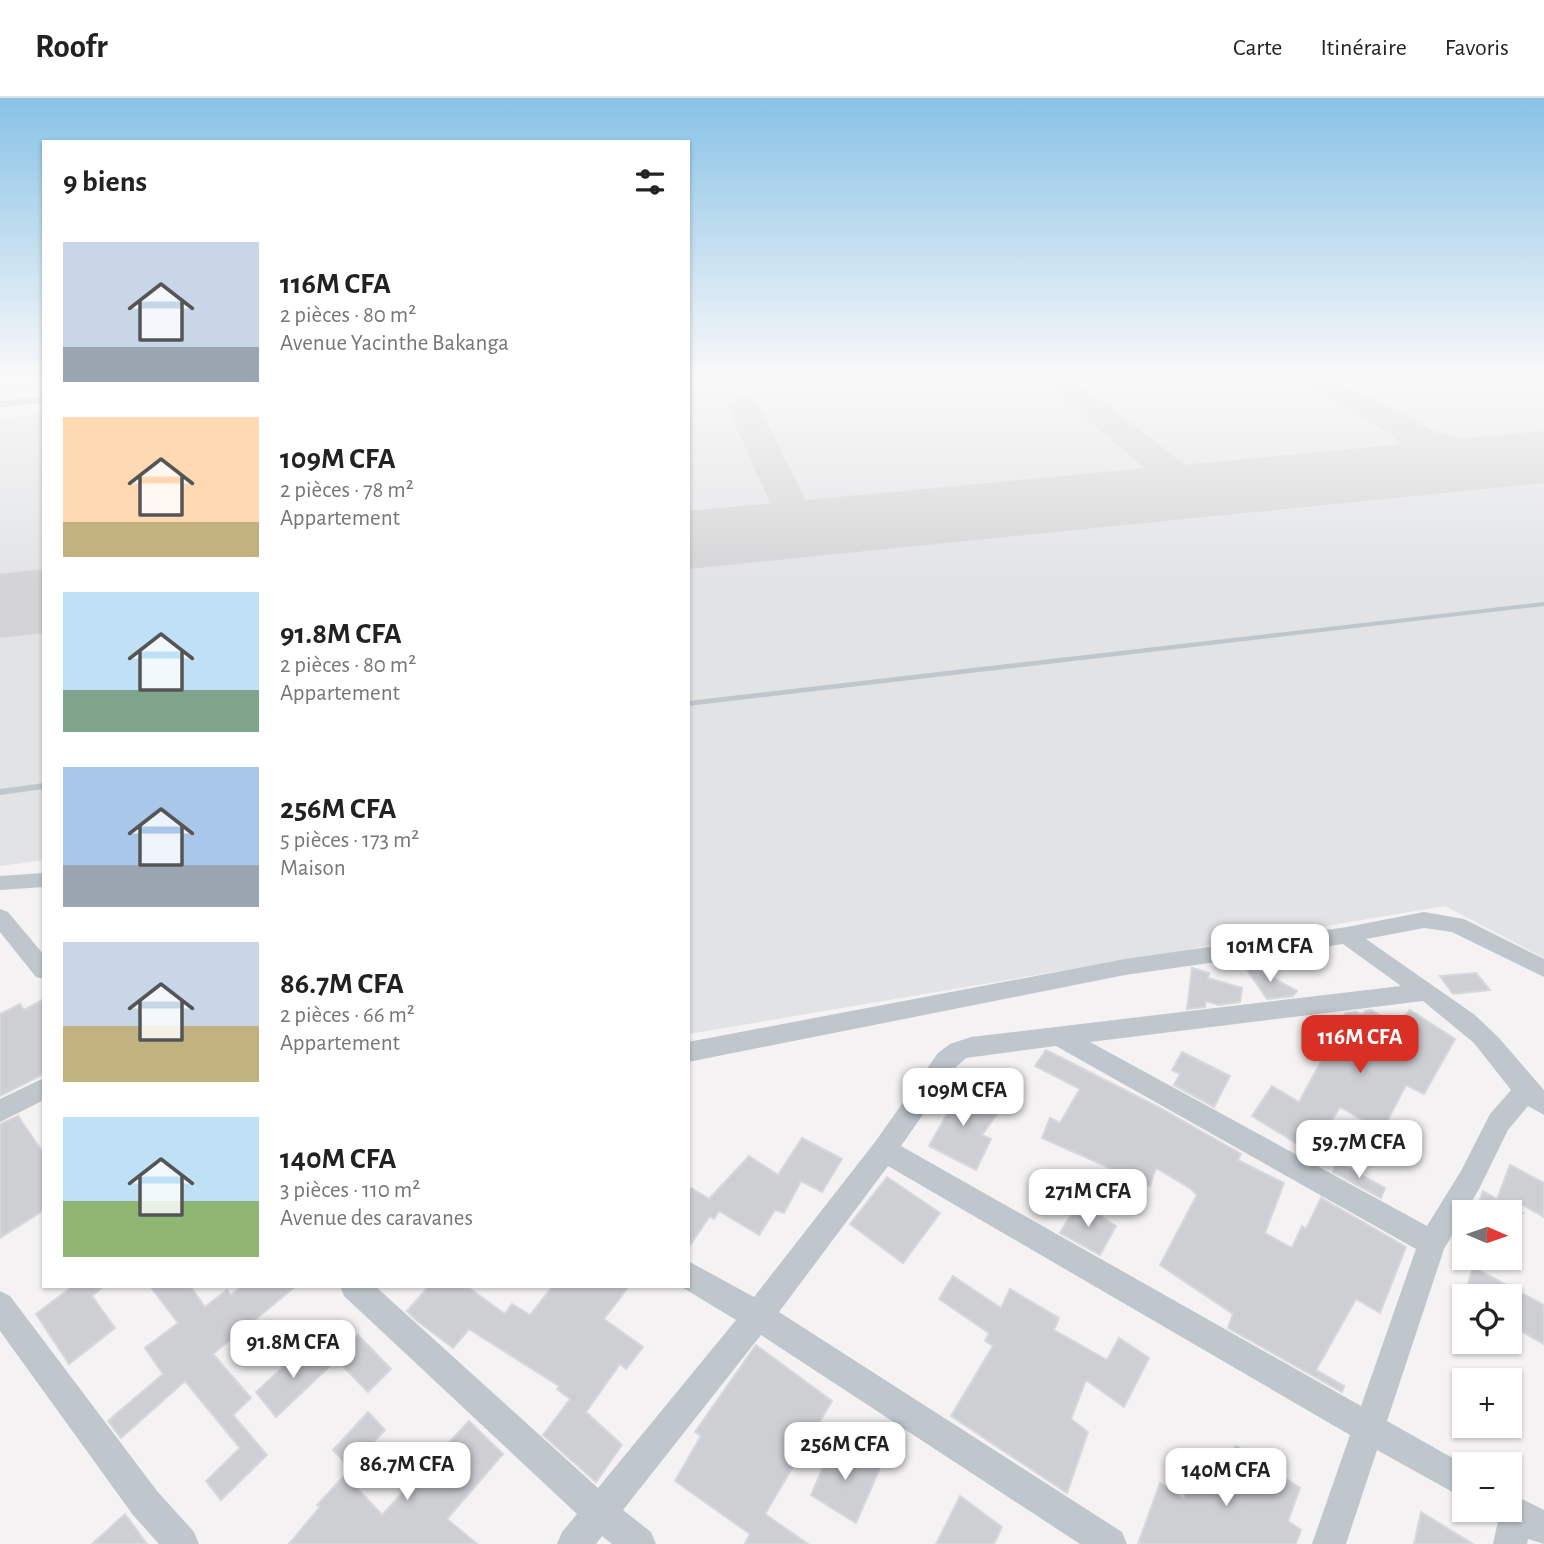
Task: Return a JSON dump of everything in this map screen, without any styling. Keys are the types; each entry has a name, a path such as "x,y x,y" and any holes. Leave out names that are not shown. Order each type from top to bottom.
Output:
{"street":[{"path":"0,883 42,880"},
{"path":"0,916 42,968"},
{"path":"690,1052 1125,967 1347,935 1424,920 1441,921 1482,936 1544,969"},
{"path":"1329,1544 1432,1242 1470,1180 1500,1122 1535,1098 1484,1037 1428,992 1347,935"},
{"path":"574,1544 758,1316 884,1150 947,1060 958,1051 971,1047 1428,992"},
{"path":"1058,1037 1432,1242"},
{"path":"0,1111 42,1089"},
{"path":"884,1150 1452,1475"},
{"path":"690,1276 758,1316 1110,1544"},
{"path":"356,1288 599,1512 639,1544"},
{"path":"0,1306 145,1503 182,1544"}],"lane":[{"path":"690,704 1544,604"},
{"path":"0,792 42,786"}],"shaded area":[{"path":"0,446 42,446 42,860 0,866"},
{"path":"690,446 1544,446 1544,958 1445,906 690,1034"}],"building":[{"path":"1241,961 1297,991 1293,996 1267,999"},
{"path":"1192,968 1209,973 1208,978 1242,988 1240,1002 1219,1005 1206,1001 1205,1007 1187,1009"},
{"path":"1476,973 1490,990 1453,994 1440,976"},
{"path":"42,1000 42,1075 0,1096 0,1014 20,1004 24,1010"},
{"path":"1371,1010 1396,1025 1410,1010 1455,1039 1424,1094 1406,1085 1382,1131 1340,1107 1312,1153 1252,1116 1272,1086 1299,1102 1331,1043 1325,1039 1346,1013 1356,1012 1362,1015"},
{"path":"1046,1050 1160,1108 1241,1154 1238,1160 1284,1183 1265,1233 1292,1248 1302,1226 1306,1229 1321,1198 1406,1247 1380,1313 1356,1299 1316,1370 1344,1386 1342,1392 1228,1328 1233,1314 1160,1265 1197,1195 1191,1189 1156,1168 1150,1186 1042,1138 1050,1118 1060,1123 1080,1089 1035,1066"},
{"path":"1182,1052 1230,1076 1214,1107 1174,1085 1180,1074 1172,1070"},
{"path":"947,1085 997,1114 982,1135 991,1139 976,1170 929,1146 948,1112 934,1103"},
{"path":"18,1116 42,1151 42,1211 0,1238 0,1124"},
{"path":"802,1138 842,1159 822,1192 801,1181 784,1213 775,1210 759,1235 719,1211 714,1219 710,1216 690,1245 690,1187 709,1199 749,1156 778,1175"},
{"path":"1337,1162 1385,1188 1381,1198 1333,1172"},
{"path":"1510,1165 1544,1183 1544,1217 1522,1204 1522,1200 1480,1200 1483,1191 1497,1199"},
{"path":"887,1177 940,1213 903,1263 850,1224"},
{"path":"1079,1202 1116,1226 1100,1255 1060,1233"},
{"path":"1472,1270 1479,1270 1505,1284 1468,1284"},
{"path":"953,1276 1001,1308 1010,1289 1059,1318 1054,1330 1107,1360 1119,1338 1149,1358 1124,1407 1086,1380 1071,1419 1088,1432 1067,1493 951,1416 993,1346 985,1341 989,1333 939,1299"},
{"path":"70,1288 102,1288 92,1296 115,1328 69,1364 36,1314"},
{"path":"152,1288 191,1288 205,1307 227,1290 231,1295 240,1288 294,1288 213,1354 251,1398 233,1415 267,1455 221,1500 206,1481 240,1448 185,1381 121,1438 108,1421 163,1374 145,1348 178,1323"},
{"path":"427,1288 469,1288 505,1314 512,1304 530,1315 551,1288 627,1288 604,1319 643,1347 626,1369 620,1364 586,1412 622,1445 596,1482 543,1435 570,1399 557,1389 559,1386 469,1329 453,1348 407,1311"},
{"path":"1522,1293 1544,1305 1544,1344 1522,1332"},
{"path":"358,1335 391,1369 368,1392 334,1357"},
{"path":"309,1343 330,1366 276,1417 256,1392"},
{"path":"756,1345 832,1401 765,1514 808,1544 745,1544 750,1534 675,1481 701,1436 695,1432"},
{"path":"368,1412 385,1430 350,1468 333,1450"},
{"path":"469,1421 503,1454 447,1519 477,1544 289,1544 320,1507 317,1505 345,1475 382,1515"},
{"path":"834,1442 880,1468 856,1523 811,1495"},
{"path":"1236,1446 1300,1488 1288,1521 1301,1530 1296,1544 1138,1544 1160,1483 1184,1499 1201,1458 1225,1475"},
{"path":"960,1496 1002,1527 994,1544 936,1544"},
{"path":"1421,1512 1473,1544 1414,1544"},
{"path":"125,1514 147,1544 92,1544"}],"taxiway":[{"path":"762,446 801,529"},
{"path":"1140,446 1195,491"},
{"path":"1390,472 1420,455 1421,446"},
{"path":"1454,446 1480,453 1532,459"}],"runway":[{"path":"690,540 1544,457"},
{"path":"0,606 42,601"}]}
